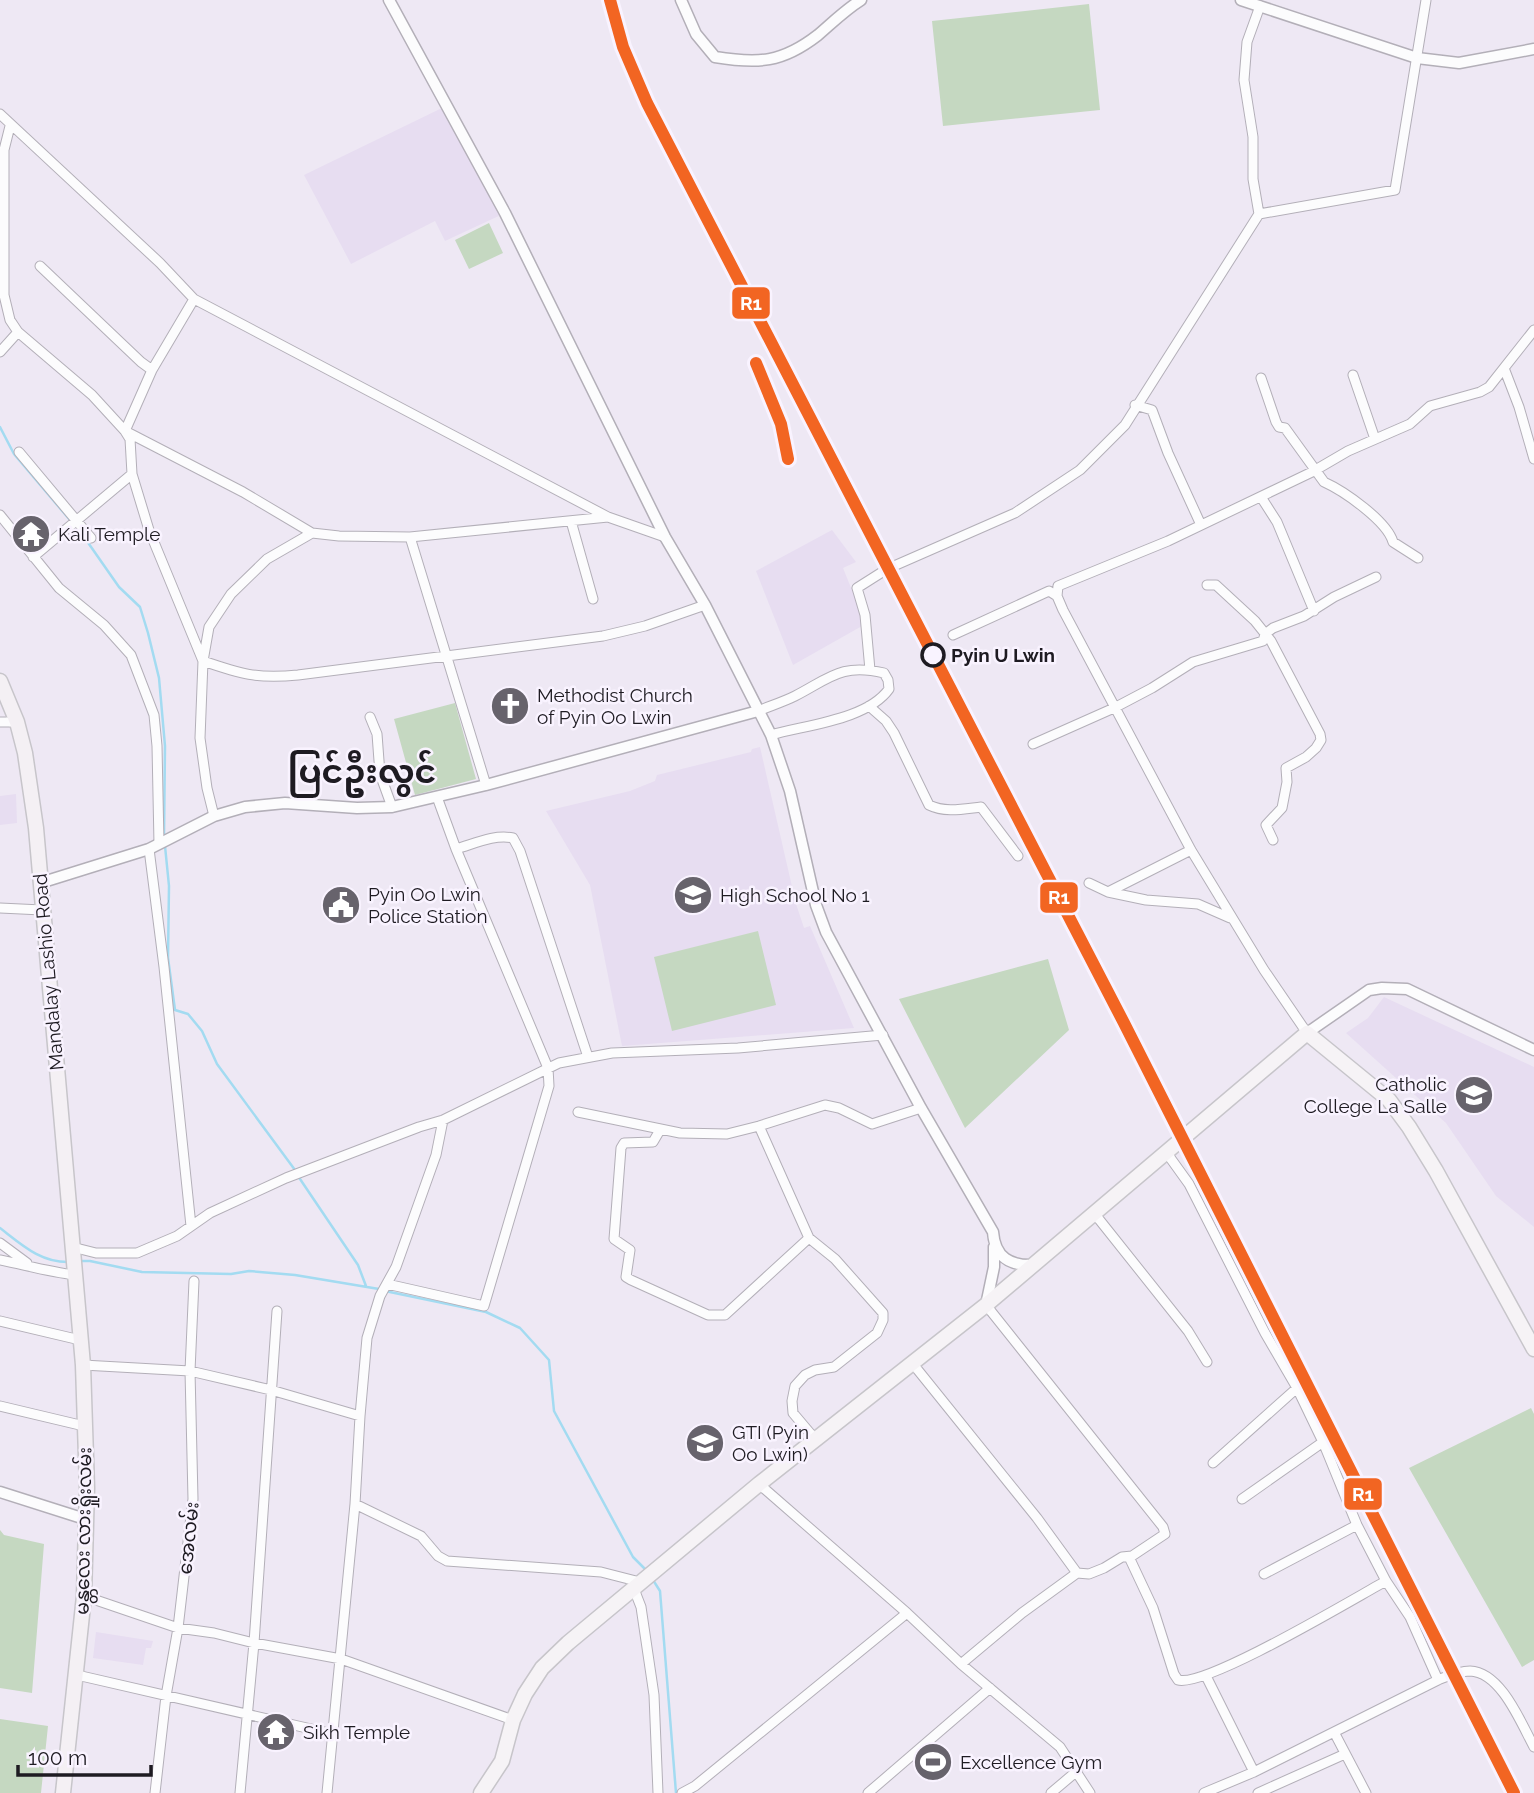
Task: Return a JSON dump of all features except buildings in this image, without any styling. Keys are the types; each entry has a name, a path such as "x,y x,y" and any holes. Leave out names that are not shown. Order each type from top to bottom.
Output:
{"highway":[{"name":"Mandalay Lashio Road","path":"0,681 17,722 25,753 36,828 73,1261"},
{"name":"မန္တလေး လားရှိုးလမ်း","path":"63,1793 84,1596 87,1488 83,1365 73,1261"}],"main road":[{"path":"481,1793 502,1761 513,1720 525,1695 542,1668 568,1643 759,1484 914,1364 1035,1265 1307,1033 1389,1100 1436,1171 1534,1349"}],"street":[{"path":"389,0 505,213 665,537 705,605 771,735 790,791 816,905 825,932 921,1108 993,1232 994,1267 986,1305 1163,1527 1165,1534 1129,1558 1122,1557 1089,1574 1077,1573 1037,1518 914,1364"},
{"path":"681,0 696,34 715,57 742,62 768,61 788,54 816,36 849,3 861,0"},
{"path":"1241,0 1417,58 1459,63 1534,49"},
{"path":"1259,214 1395,190 1426,0"},
{"path":"870,670 865,615 857,588 887,569 1015,513 1080,470 1125,425 1135,405 1259,214 1253,179 1253,137 1244,80 1247,42 1260,6"},
{"path":"0,114 160,263 194,299 608,517 665,537"},
{"path":"10,125 4,150 2,296 10,320 18,332 92,395 125,430 130,439 132,474 149,530 203,661 239,674 266,678 603,636 645,626 705,605"},
{"path":"40,266 152,370"},
{"path":"125,430 152,370 194,299"},
{"path":"1057,596 1058,586 1261,497 1348,451 1410,424 1430,406 1489,387 1534,330"},
{"path":"0,352 18,332"},
{"path":"1503,369 1515,396 1534,459"},
{"path":"1353,375 1375,439"},
{"path":"1261,378 1279,427 1285,428 1324,482 1369,512 1391,535 1393,542 1418,558"},
{"path":"1135,405 1152,410 1168,453 1201,525"},
{"path":"125,430 243,492 312,533 410,537 608,517"},
{"path":"19,452 91,538"},
{"path":"33,557 132,474"},
{"path":"1261,497 1278,522 1314,611"},
{"path":"0,515 60,589 104,625 131,655 154,715 164,967 191,1226"},
{"path":"571,521 593,598"},
{"path":"214,816 200,738 203,661 209,627 230,594 267,559 312,533"},
{"path":"410,537 486,785"},
{"path":"1033,744 1114,708 1193,662 1263,641 1265,634 1273,628 1314,611 1334,597 1376,577"},
{"path":"1207,584 1216,585 1255,621 1265,634 1314,720 1321,740 1306,757 1286,768 1287,782 1282,808 1266,825 1273,841"},
{"path":"953,635 1049,590 1057,596 1191,850 1231,919 1307,1033 1369,990 1407,989 1534,1050"},
{"path":"40,883 160,844 214,816 259,804 392,807 486,785 758,711 795,696 819,681 841,672 870,670 884,673 888,680 889,689 881,700 869,706 828,721 771,735"},
{"path":"869,706 886,721 894,733 929,805 948,810 981,807 1018,856"},
{"path":"370,717 377,734 380,774 392,807"},
{"path":"0,722 17,722"},
{"path":"387,1285 484,1306 547,1099 548,1068 456,849 437,797"},
{"path":"456,849 493,838 513,838 524,863 588,1056"},
{"path":"1108,892 1191,850"},
{"path":"1089,884 1108,892 1146,900 1198,904 1231,919"},
{"path":"0,908 42,910"},
{"path":"0,1243 30,1265 46,1272 96,1253 137,1253 177,1236 210,1213 297,1173 443,1120 559,1063 588,1056 738,1048 883,1035"},
{"path":"578,1112 680,1133 727,1134 825,1105 839,1108 872,1124 921,1108"},
{"path":"327,1793 355,1504 359,1416 367,1338 380,1296 387,1285 436,1155 443,1120"},
{"path":"759,1126 809,1238 835,1259 883,1313 877,1333 834,1367 804,1375 795,1386 793,1413 815,1439"},
{"path":"660,1130 653,1142 630,1141 624,1143 621,1148 614,1239 630,1250 626,1277 708,1315 725,1315 809,1238"},
{"path":"1167,1152 1189,1184 1265,1333 1297,1388 1323,1442 1357,1525 1386,1581 1410,1617 1438,1680"},
{"path":"1094,1213 1188,1331 1207,1362"},
{"path":"994,1247 1004,1258 1020,1266 1035,1265"},
{"path":"0,1260 30,1265"},
{"name":"အေလမ်း","path":"155,1793 193,1499 190,1371 194,1280"},
{"path":"240,1793 254,1643 277,1311"},
{"path":"0,1321 80,1340"},
{"path":"83,1365 190,1371 271,1390 359,1416"},
{"path":"1213,1463 1297,1388"},
{"path":"0,1406 84,1426"},
{"path":"1242,1499 1323,1442"},
{"path":"759,1484 907,1613 961,1664 1060,1747 1090,1793"},
{"path":"0,1492 85,1519"},
{"path":"355,1504 421,1536 438,1556 447,1561 601,1572 644,1580 641,1607 654,1695 658,1793"},
{"path":"1264,1574 1357,1525"},
{"path":"1129,1558 1153,1608 1178,1680 1185,1682 1206,1676 1276,1642 1386,1581"},
{"path":"961,1664 1022,1613 1077,1573"},
{"path":"84,1596 178,1628 341,1658 513,1720"},
{"path":"682,1793 695,1786 907,1613"},
{"path":"1204,1793 1254,1772 1454,1673 1470,1671 1485,1675 1495,1682 1517,1714 1534,1747"},
{"path":"77,1675 333,1734"},
{"path":"1206,1676 1254,1772"},
{"path":"867,1793 990,1688"},
{"path":"1334,1732 1366,1793"},
{"path":"1258,1793 1345,1754"},
{"path":"1051,1793 1077,1772"}],"shaded area":[{"path":"444,107 503,214 445,241 435,221 351,264 304,175"},
{"path":"832,530 856,562 843,568 864,620 862,626 793,665 756,571"},
{"name":"High School No 1","path":"760,747 796,904 804,928 810,926 854,1028 622,1046 590,885 546,811 630,791 655,781 657,775 751,752 752,749"},
{"path":"16,794 17,823 0,825 0,796"},
{"name":"Catholic College La Salle","path":"1384,997 1534,1067 1534,1227 1496,1196 1446,1123 1346,1033 1368,1018"},
{"path":"96,1632 153,1641 151,1648 146,1648 143,1665 93,1658"}],"green space":[{"path":"1089,4 1100,110 943,126 932,21"},
{"path":"489,223 503,253 469,269 455,240"},
{"path":"455,703 476,779 415,795 394,719"},
{"path":"758,931 776,1005 672,1031 654,957"},
{"path":"1048,959 1069,1030 965,1128 899,999"},
{"path":"1531,1408 1534,1414 1534,1660 1522,1667 1409,1468"},
{"path":"0,1530 4,1535 44,1544 32,1693 0,1688"},
{"path":"0,1719 48,1726 41,1793 0,1793"}],"waterway":[{"path":"0,427 14,454 70,520"},
{"path":"82,534 119,587 140,607 148,633 159,678 165,746 164,836"},
{"path":"165,846 169,886 168,958 175,1010 188,1014 202,1031 217,1064 295,1170"},
{"path":"298,1176 358,1265 366,1286"},
{"path":"0,1228 41,1256 70,1262"},
{"path":"81,1261 142,1272 231,1274 249,1271 295,1275 379,1289"},
{"path":"385,1291 486,1312 520,1328 549,1360 554,1411 633,1557 647,1571"},
{"path":"653,1580 660,1591 676,1793"}],"transit line":[{"name":"R1","path":"610,0 623,47 647,103 1124,1023 1514,1793"},
{"name":"R1","path":"756,363 781,424 788,459"}],"place":[{"name":"Kali Temple","path":"31,534"},
{"name":"Pyin U Lwin","path":"933,655"},
{"name":"Methodist Church of Pyin Oo Lwin","path":"510,706"},
{"name":"High School No 1","path":"693,895"},
{"name":"Pyin Oo Lwin Police Station","path":"341,905"},
{"name":"Catholic College La Salle","path":"1474,1095"},
{"name":"GTI (Pyin Oo Lwin)","path":"705,1443"},
{"name":"Sikh Temple","path":"276,1732"},
{"name":"Excellence Gym","path":"933,1762"}],"district":[{"name":"ပြင်ဦးလွင်","path":"362,771"}]}
